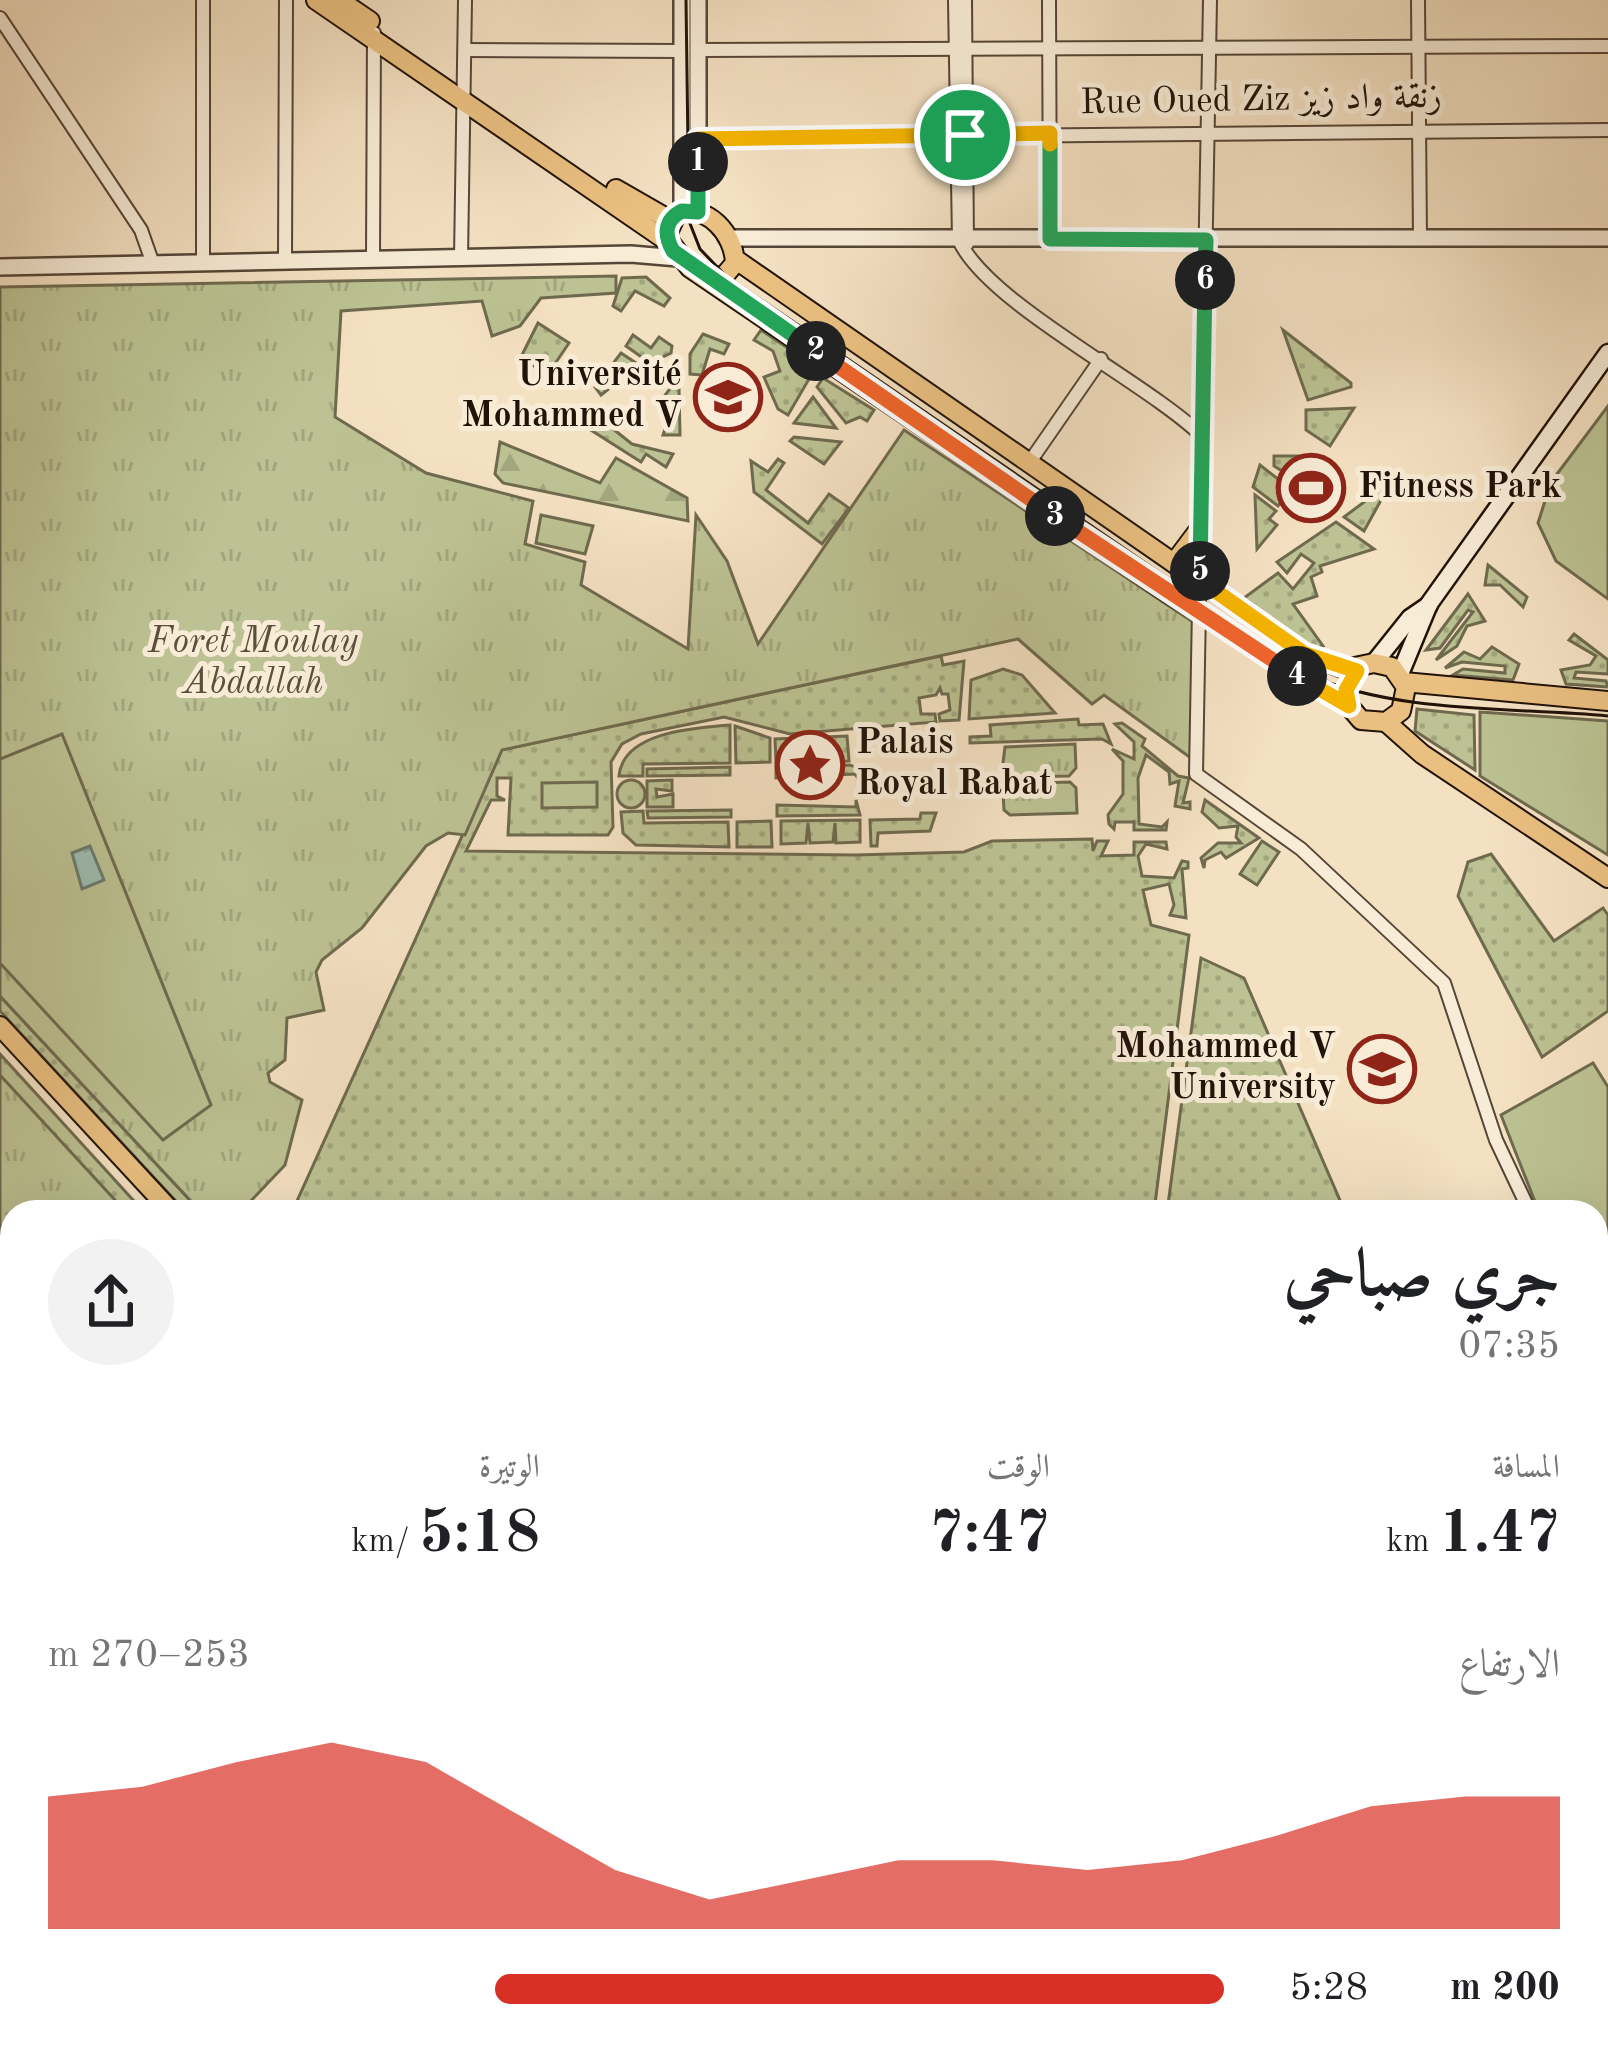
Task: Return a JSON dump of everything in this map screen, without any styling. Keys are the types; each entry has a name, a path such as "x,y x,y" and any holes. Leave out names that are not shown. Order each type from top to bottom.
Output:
{"main road":[{"path":"316,0 370,20"},
{"path":"339,0 711,278 1199,613 1349,706 1367,722 1386,722 1404,706 1402,678 1430,604 1608,353"},
{"path":"464,92 683,214 1305,654 1402,678 1608,701"},
{"path":"672,248 683,214"},
{"path":"711,278 728,273 733,249"},
{"path":"1174,563 1201,527"},
{"path":"1349,706 1346,690 1410,618 1430,604"},
{"path":"1386,722 1422,754 1608,878"},
{"path":"0,1026 161,1200"},
{"path":"0,1041 147,1200"}],"street":[{"path":"203,0 203,263"},
{"path":"285,261 286,0"},
{"path":"460,258 465,0"},
{"path":"682,0 698,139 683,214"},
{"path":"683,214 690,51 698,0"},
{"path":"955,0 964,246 1002,290 1202,436"},
{"path":"960,49 965,0"},
{"path":"1048,0 1050,239"},
{"path":"1210,0 1196,774 1301,849 1444,983 1497,1143 1524,1200"},
{"path":"1418,0 1420,239"},
{"path":"0,18 141,230 153,264"},
{"path":"370,20 373,260"},
{"path":"465,50 1050,50 1418,43 1608,46"},
{"name":"Rue Oued Ziz زنقة واد زيز","path":"698,139 1608,130"},
{"path":"733,249 766,241 964,246 1050,239 1608,238"},
{"path":"0,267 631,254 672,248"},
{"path":"1029,463 1101,359"}],"green space":[{"name":"Foret Moulay Abdallah","path":"616,276 616,293 541,298 520,326 492,336 482,301 341,311 335,417 426,473 533,501 525,544 585,562 581,585 688,649 696,515 727,561 758,644 904,430 1193,622 1195,761 1104,695 1092,704 1018,639 502,750 465,835 448,833 426,846 362,928 322,960 316,972 324,1010 287,1018 285,1060 268,1073 270,1082 302,1100 285,1165 252,1200 190,1200 0,996 0,287"},
{"path":"646,277 670,298 664,306 635,291 621,311 613,306 622,278"},
{"path":"538,323 569,343 546,377 522,355"},
{"path":"761,330 816,367 788,415 778,409 764,377 780,371 773,351 754,340"},
{"path":"1283,330 1351,383 1351,387 1308,400"},
{"path":"703,334 729,344 724,354 710,349 702,375 690,374 690,354"},
{"path":"633,335 651,348 659,337 672,346 671,353 650,363 626,346"},
{"path":"621,353 645,369 635,383 626,375 601,395 595,387"},
{"path":"823,378 874,410 867,421 860,417 846,423 817,387"},
{"path":"673,385 679,389 680,435 663,435 673,406 662,399"},
{"path":"813,397 836,428 794,423"},
{"path":"1608,406 1608,599 1556,561 1538,523 1551,482"},
{"path":"1354,408 1330,446 1306,430 1306,410"},
{"path":"592,412 632,444 673,454 666,467 646,454 641,462 583,425"},
{"path":"794,437 841,442 824,464 790,441"},
{"path":"500,442 600,483 616,458 687,498 688,521 503,483 495,474"},
{"path":"1274,456 1302,456 1306,470 1278,506 1253,487 1260,465 1287,486 1293,478 1274,466"},
{"path":"778,459 784,463 766,490 808,523 829,494 849,508 822,544 754,492 751,461 768,472"},
{"path":"1391,482 1364,531 1344,517"},
{"path":"1255,495 1276,511 1269,519 1277,525 1257,549"},
{"path":"541,515 593,526 585,554 536,543"},
{"path":"1336,522 1374,549 1320,566 1322,572 1311,577 1317,596 1293,604 1323,646 1314,649 1244,598 1278,573 1293,589 1314,563 1301,554 1287,573 1277,562"},
{"path":"1488,565 1527,597 1523,607 1500,585 1485,585"},
{"path":"1468,594 1485,621 1467,626 1457,646 1436,660 1473,612 1468,610 1440,648 1426,650"},
{"path":"1574,634 1608,660 1608,674 1576,672 1574,678 1606,681 1608,687 1566,684 1561,670 1590,665 1596,656 1569,640"},
{"path":"1492,647 1519,664 1513,680 1453,675 1463,669 1505,673 1505,666 1462,662 1445,668 1464,652 1480,659"},
{"path":"941,656 943,665 964,661 959,720 940,721 939,714 950,710 948,694 940,688 936,695 919,698 921,714 935,714 936,722 790,734 724,717 641,734 622,744 611,762 613,827 608,835 508,835 511,778 497,778 497,796 505,800 491,800 466,851 855,855 964,852 992,841 1092,839 1093,851 1097,841 1108,841 1101,856 1134,855 1134,842 1166,842 1167,849 1146,844 1138,856 1142,876 1174,878 1182,861 1188,862 1188,868 1182,869 1186,918 1170,915 1174,905 1169,884 1143,890 1151,925 1189,935 1156,1200 297,1200 501,750"},
{"path":"1003,669 1022,675 1055,713 969,719 971,680"},
{"path":"1417,709 1474,715 1475,770 1415,731"},
{"path":"1480,712 1608,721 1608,855 1480,776"},
{"path":"1078,719 1079,725 1103,724 1111,744 1102,739 970,743 970,737 991,736 990,725"},
{"path":"1122,723 1145,739 1142,746 1178,776 1189,778 1183,803 1190,802 1190,809 1175,806 1179,781 1170,784 1169,772 1146,755 1138,778 1139,824 1162,827 1167,822 1166,830 1134,830 1134,822 1115,822 1114,829 1109,824 1108,815 1123,794 1123,761 1112,749 1134,759 1134,742 1115,724"},
{"path":"730,725 730,763 643,764 643,776 619,776 623,761 646,741"},
{"path":"735,726 770,738 770,762 736,763"},
{"path":"62,734 211,1105 163,1140 0,963 0,759"},
{"path":"847,736 849,761 776,762 775,739"},
{"path":"1075,744 1076,768 1069,776 1010,777 1002,771 1005,747"},
{"path":"850,765 859,769 859,780 855,774 776,778 776,767"},
{"path":"730,767 730,775 647,776 647,769"},
{"path":"631,780 641,784 645,794 641,804 631,808 621,804 617,794 621,784"},
{"path":"672,780 672,791 656,789 657,797 673,794 673,807 647,807 647,781"},
{"path":"597,782 597,807 542,808 542,783"},
{"path":"1070,782 1076,788 1077,813 1010,815 1004,810 1003,792 1011,784"},
{"path":"856,800 860,815 777,816 777,805 856,807"},
{"path":"1205,800 1259,838 1226,858 1221,852 1205,860 1204,868 1201,858 1218,843 1241,843 1236,837 1238,826 1219,828 1202,812"},
{"path":"731,810 731,817 648,818 647,811"},
{"path":"643,811 644,823 728,822 729,847 636,845 623,833 621,812"},
{"path":"921,813 936,813 930,831 878,833 877,846 871,846 870,820 920,819"},
{"path":"860,820 860,842 836,843 835,823 833,842 810,843 808,823 806,843 781,844 781,821"},
{"path":"771,821 772,847 737,847 737,822"},
{"path":"1262,841 1279,852 1257,885 1240,874"},
{"path":"1491,854 1554,941 1603,908 1608,915 1608,1011 1542,1057 1458,896 1468,862"},
{"path":"1201,958 1244,978 1340,1200 1169,1200"},
{"path":"0,996 190,1200 175,1200 0,1011"},
{"path":"0,1054 133,1200 65,1200 0,1105"},
{"path":"1593,1063 1608,1087 1608,1200 1534,1200 1501,1115"},
{"path":"0,1075 115,1200 0,1200"}],"water":[{"path":"90,846 104,880 82,889 72,853"}],"tram line":[{"path":"686,0 689,221 700,249 725,275 1309,675 1344,688 1418,703 1608,716"}],"place":[{"name":"Université Mohammed V","path":"728,397"},
{"name":"Fitness Park","path":"1311,488"},
{"name":"Palais Royal Rabat","path":"810,765"},
{"name":"Mohammed V University","path":"1382,1069"}],"route":[{"path":"1050,133 1050,239 1206,240 1200,580 1305,654 1357,671 1346,690 1349,706 1168,593 690,268 668,241 666,228 673,216 698,212 698,139 965,135 1050,133"}]}
